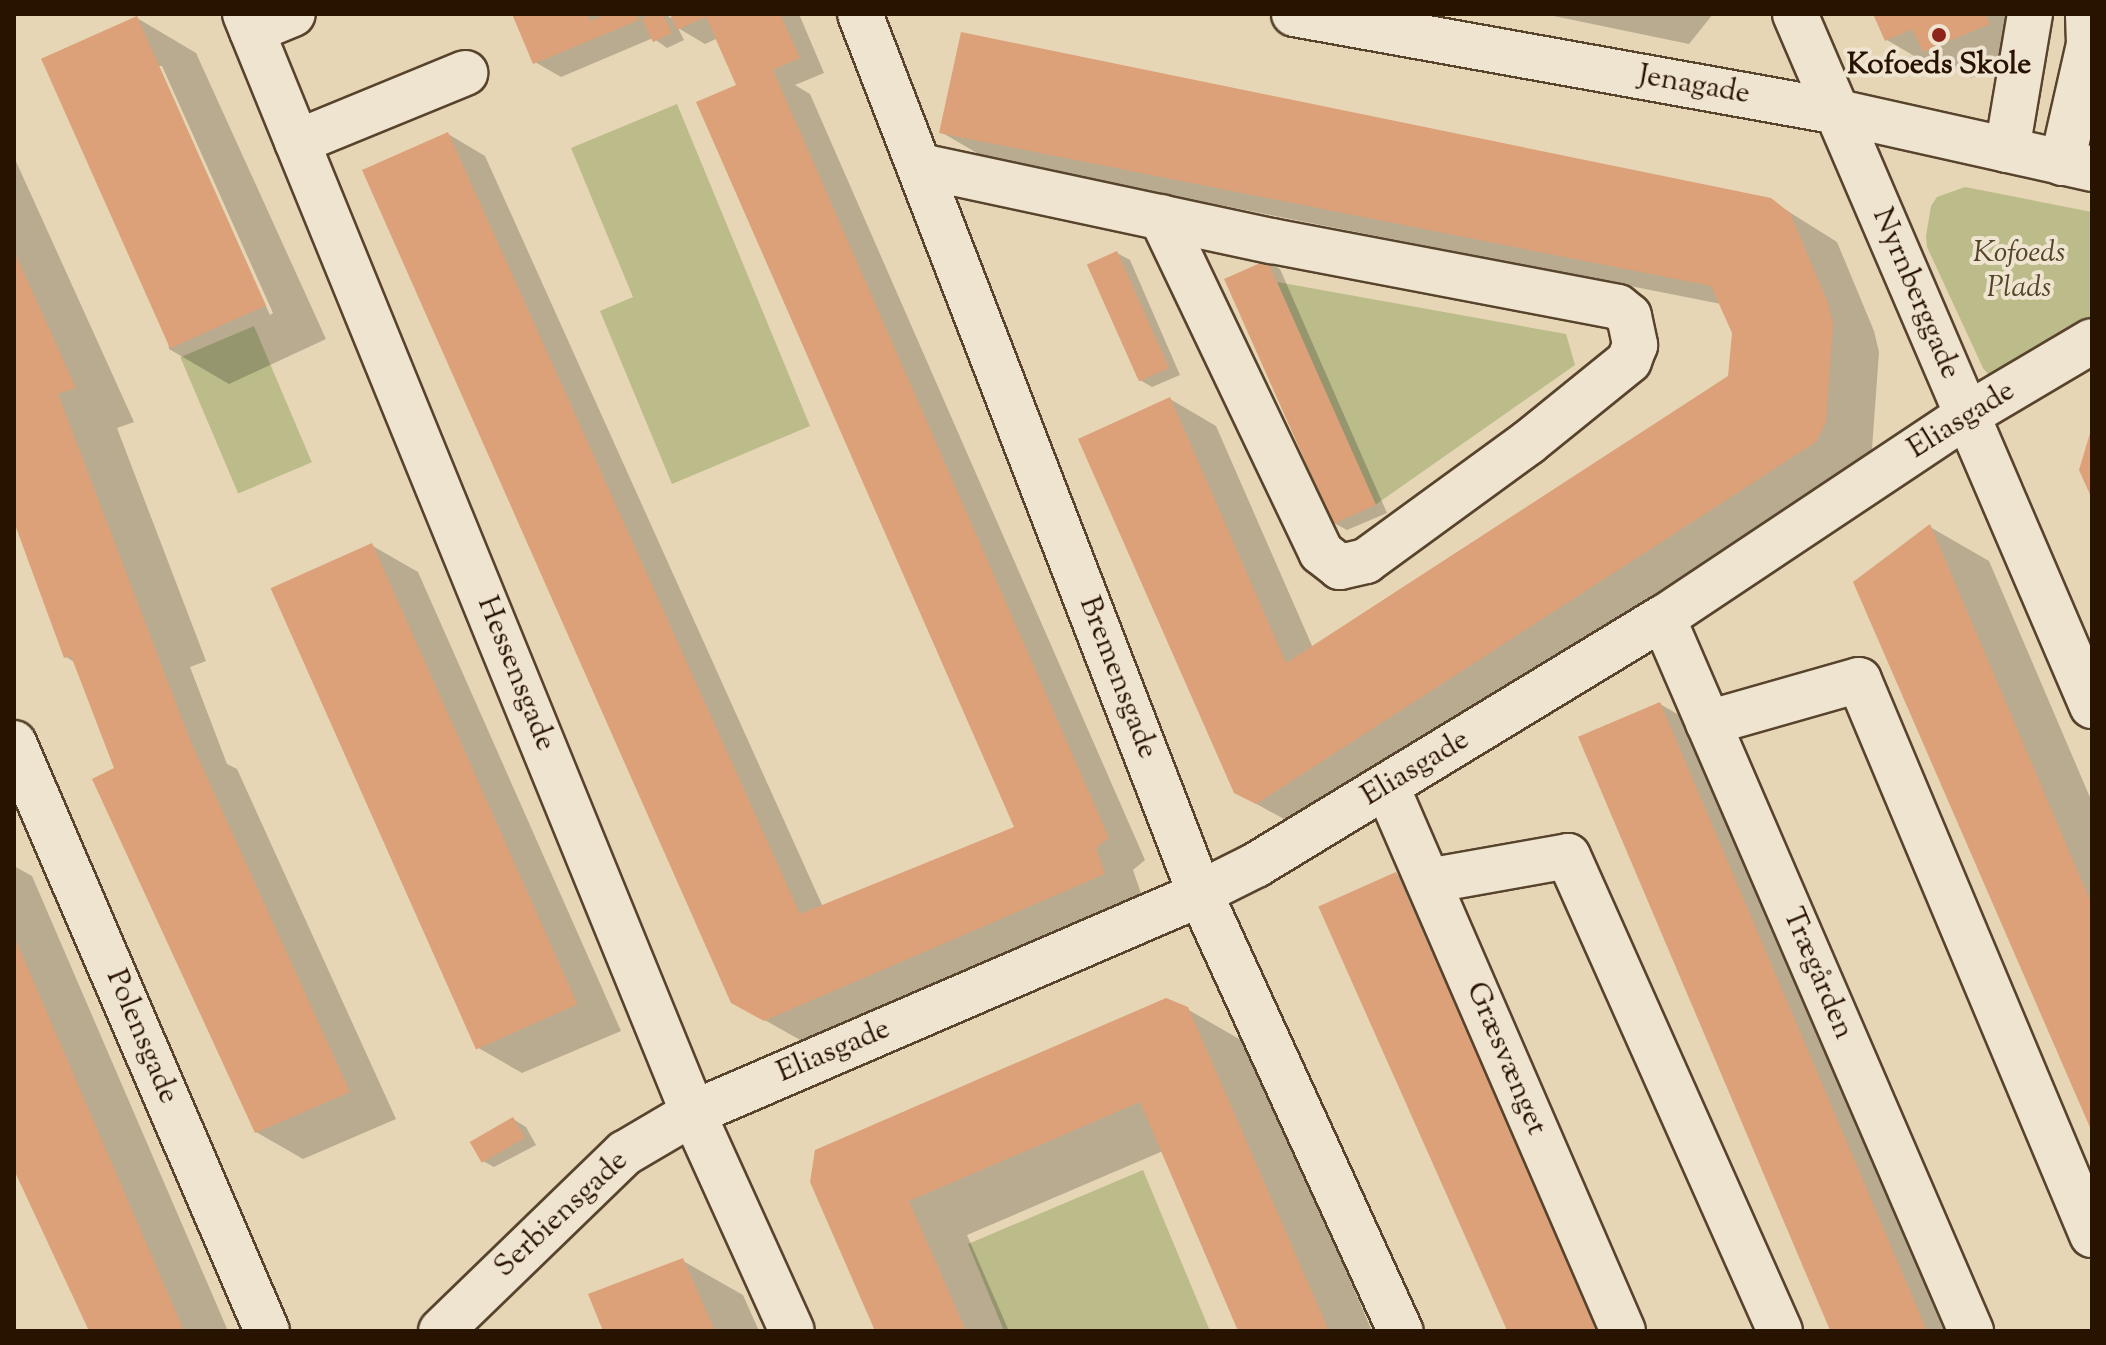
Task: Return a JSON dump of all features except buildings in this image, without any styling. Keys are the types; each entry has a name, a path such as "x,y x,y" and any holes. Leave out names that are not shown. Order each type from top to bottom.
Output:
{"street":[{"path":"249,23 293,14"},
{"name":"Bremensgade","path":"860,14 1199,891 1400,1331"},
{"name":"Jenagade","path":"1294,14 1838,112 2077,166"},
{"name":"Nyrnberggade","path":"1795,14 2092,706"},
{"path":"2007,150 2030,14"},
{"path":"2077,166 2089,44 2088,14"},
{"name":"Hessensgade","path":"249,23 693,1113 792,1331"},
{"path":"297,142 465,73"},
{"path":"921,166 1161,217 1618,307 1629,316 1635,345 1629,361 1529,442 1366,561 1340,567 1321,552 1161,217"},
{"name":"Eliasgade","path":"693,1113 1180,903 1256,865 1663,618 1967,415 2092,341"},
{"name":"Trægården","path":"1663,618 1971,1331"},
{"path":"1708,723 1859,680 2092,1235"},
{"name":"Polensgade","path":"14,743 267,1331"},
{"name":"Græsvænget","path":"1387,787 1623,1331"},
{"path":"1428,881 1568,856 1780,1331"},
{"name":"Serbiensgade","path":"441,1331 625,1153 693,1113"}],"green space":[{"path":"677,104 810,426 672,484 600,311 633,297 571,148"},
{"name":"Kofoeds Plads","path":"1965,187 2092,212 2092,317 1992,379 1983,368 1927,247 1931,206 1937,197"},
{"path":"1277,282 1566,334 1575,365 1375,505"},
{"path":"254,326 312,462 238,493 180,357"},
{"path":"1143,1170 1210,1331 1004,1331 968,1244"}],"place":[{"name":"Kofoeds Skole","path":"1939,35"}]}
